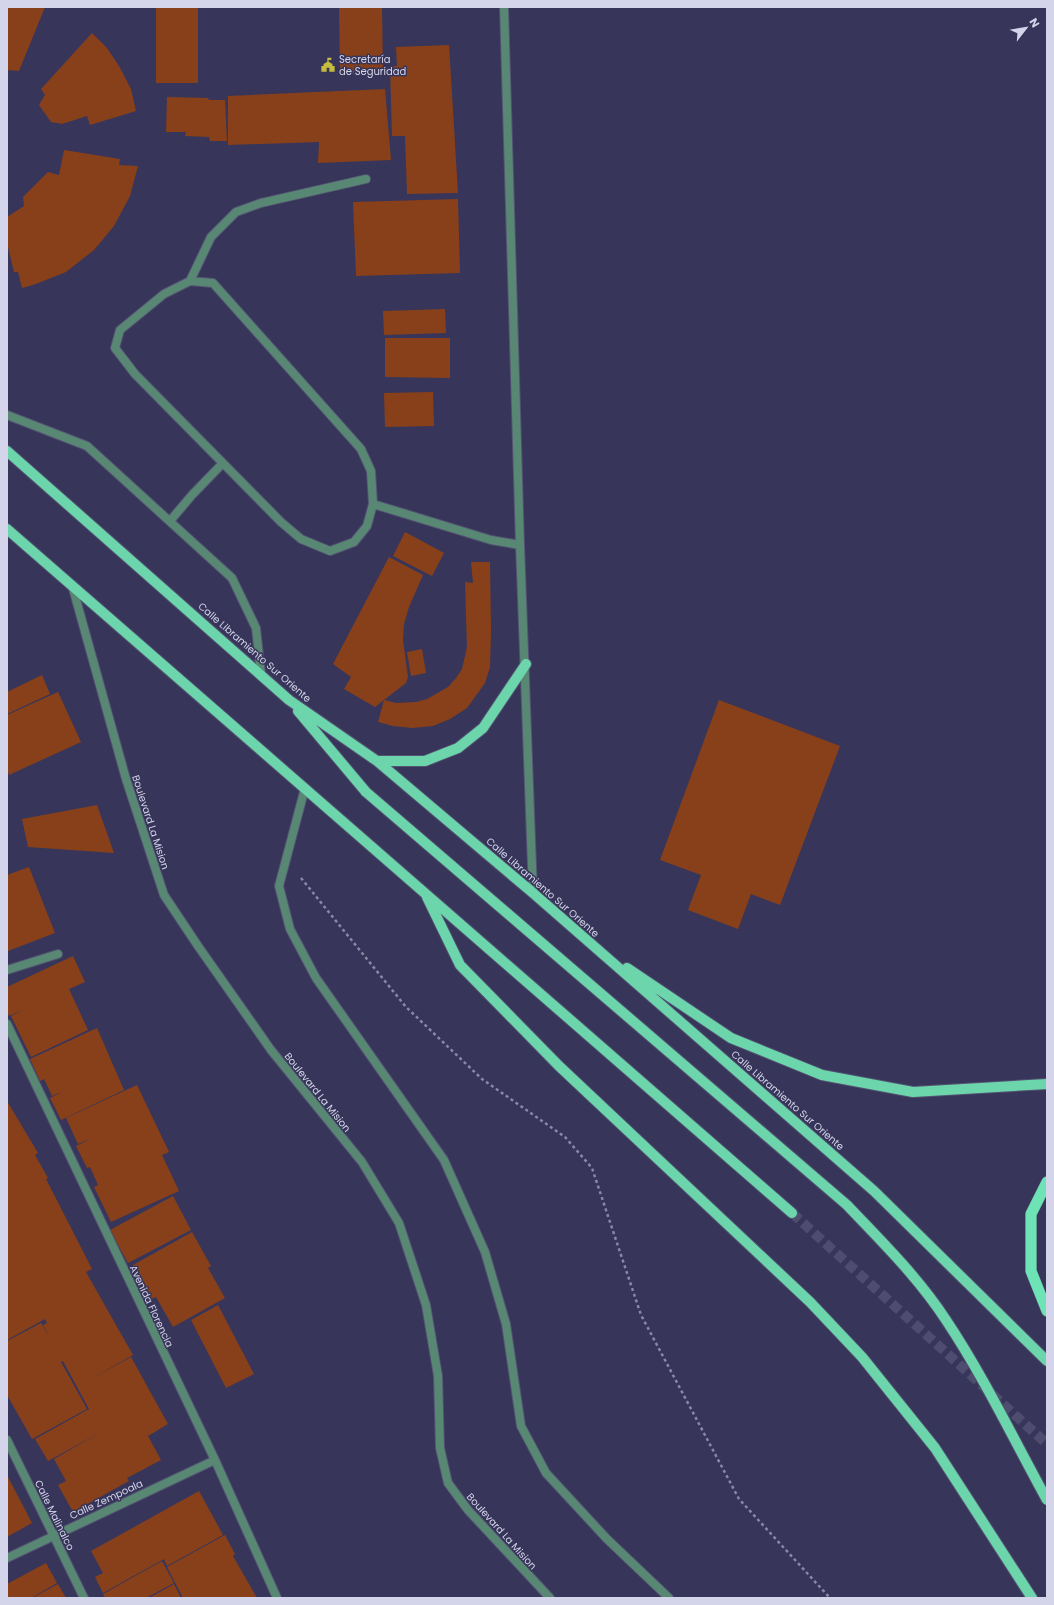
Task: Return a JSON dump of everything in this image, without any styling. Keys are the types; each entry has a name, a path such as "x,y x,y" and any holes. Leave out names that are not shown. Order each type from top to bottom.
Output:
{"highway":[{"path":"1047,1182 1031,1214 1031,1271 1047,1311"}],"main road":[{"name":"Calle Libramiento Sur Oriente","path":"7,451 290,700 377,761 533,893 874,1191 1047,1361"},
{"path":"7,529 792,1212"},
{"path":"377,761 425,761 458,748 483,728 526,664"},
{"path":"290,700 366,792 847,1205 907,1268 946,1319 973,1364 1047,1500"},
{"path":"426,893 460,966 559,1066 810,1302 862,1357 935,1448 1032,1598"},
{"path":"592,945 731,1038 822,1075 913,1092 1047,1084"}],"street":[{"path":"504,7 520,544 526,664 533,893"},
{"path":"190,281 210,237 236,212 261,203 366,179"},
{"path":"190,281 213,284 361,449 371,471 373,504 367,526 354,542 330,551 301,539 286,527 222,464 135,374 115,348 120,330 164,294 190,281"},
{"path":"7,415 87,446 232,578 256,628 260,674"},
{"path":"170,521 192,495 222,464"},
{"path":"373,504 491,540 520,544"},
{"name":"Boulevard La Mision","path":"72,585 126,779 164,895 198,946 272,1050 362,1162 399,1223 426,1305 438,1376 440,1448 448,1483 468,1510 550,1598"},
{"path":"305,788 279,886 290,929 316,978 444,1160 485,1252 506,1324 521,1426 546,1473 607,1539 669,1598"},
{"path":"7,970 58,954"},
{"name":"Avenida Florencia","path":"7,1024 215,1460 277,1598"},
{"name":"Calle Malinalco","path":"7,1440 84,1598"},
{"name":"Calle Zempoala","path":"7,1558 53,1535 215,1460"}],"path":[{"path":"285,859 406,1007 482,1079 565,1137 592,1168 641,1315 740,1499 830,1598"}],"building":[{"path":"7,7 45,7 19,71 7,70"},
{"path":"156,7 198,7 198,83 156,83"},
{"path":"339,7 382,7 383,74 340,74"},
{"path":"92,33 107,48 119,66 131,89 136,111 90,125 87,116 62,124 51,122 39,105 45,95 41,89"},
{"path":"449,45 458,193 407,194 405,136 392,136 390,66 397,66 396,47"},
{"path":"385,89 391,160 318,163 319,142 228,145 228,96"},
{"path":"167,97 225,100 227,141 210,141 209,137 185,136 186,132 166,132"},
{"path":"64,150 120,159 119,165 138,166 130,196 114,226 94,250 66,272 22,288 18,272 14,272 7,243 7,217 24,206 23,197 48,172 59,175"},
{"path":"458,199 460,273 356,276 353,202"},
{"path":"445,309 446,333 384,335 383,311"},
{"path":"385,338 450,338 450,378 385,377"},
{"path":"433,392 434,426 385,427 384,393"},
{"path":"405,532 444,553 432,576 393,556"},
{"path":"389,557 423,575 409,607 404,624 403,640 408,677 406,683 375,707 344,689 351,677 333,664"},
{"path":"471,562 490,562 490,667 485,683 467,708 450,719 433,726 412,728 393,726 378,722 384,700 396,703 416,702 427,699 448,687 456,678 462,669 467,647 465,582 473,583"},
{"path":"422,649 426,673 411,676 407,652"},
{"path":"42,675 50,694 7,714 7,692"},
{"path":"58,692 81,742 9,775 7,769 7,715"},
{"path":"719,700 840,746 780,905 751,894 738,929 688,910 701,875 660,860"},
{"path":"97,805 114,853 28,847 22,819"},
{"path":"29,867 55,933 8,951 7,875"},
{"path":"73,956 85,982 69,989 88,1030 31,1057 11,1016 23,1010 9,1016 7,1011 7,987"},
{"path":"97,1028 124,1090 61,1120 50,1098 62,1092 52,1096 44,1079 40,1081 30,1059"},
{"path":"137,1085 169,1152 162,1155 179,1191 111,1222 94,1187 98,1185 90,1167 87,1168 76,1146 90,1139 78,1144 66,1118"},
{"path":"7,1101 38,1153 35,1155 48,1178 46,1179 92,1269 86,1272 133,1355 89,1380 131,1357 168,1424 148,1436 161,1460 127,1478 129,1481 73,1512 58,1485 66,1481 54,1459 101,1432 48,1461 35,1439 89,1409 63,1361 61,1362 87,1409 32,1439 7,1395 7,1341 41,1323 51,1339 43,1325 47,1323 45,1319 7,1340"},
{"path":"173,1196 191,1230 128,1263 110,1230"},
{"path":"192,1232 211,1266 208,1268 225,1298 173,1327 156,1297 151,1299 133,1265"},
{"path":"218,1305 254,1374 226,1388 191,1320"},
{"path":"7,1475 32,1523 7,1537"},
{"path":"199,1491 223,1535 167,1566 164,1559 103,1593 95,1577 103,1573 91,1551"},
{"path":"225,1535 235,1554 233,1556 257,1598 183,1598 167,1567"},
{"path":"162,1561 174,1583 146,1598 105,1598 103,1594"},
{"path":"46,1563 57,1583 31,1598 7,1598 7,1584"},
{"path":"58,1584 66,1598 32,1598"},
{"path":"174,1584 181,1598 149,1598"}],"tunnel":[{"path":"792,1213 1047,1444"}],"place":[{"name":"Secretaría de Seguridad","path":"328,65"}]}
